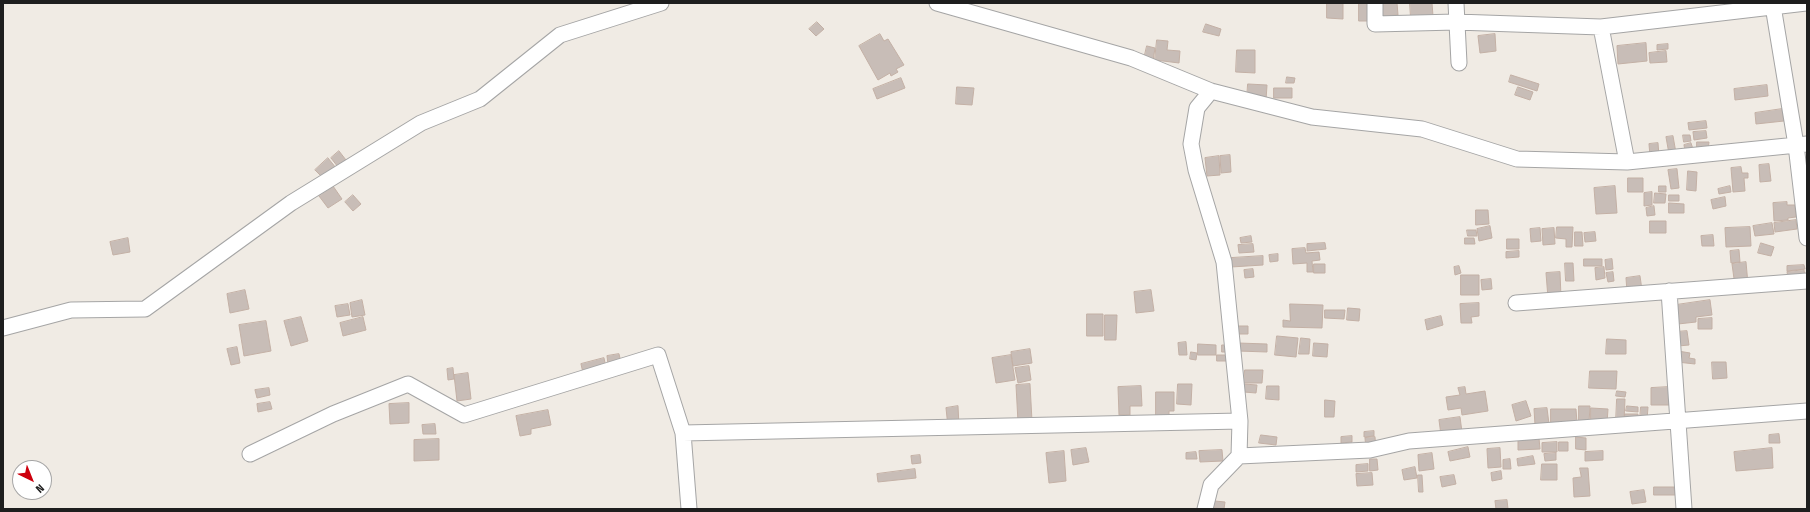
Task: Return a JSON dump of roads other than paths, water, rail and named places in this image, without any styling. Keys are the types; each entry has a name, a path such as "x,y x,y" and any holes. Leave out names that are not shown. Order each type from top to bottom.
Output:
{"street":[{"path":"3,328 72,310 145,309 298,199 421,123 480,100 560,35 661,3"},
{"path":"937,3 1131,58 1211,90 1312,117 1422,129 1518,160 1627,162 1802,144"},
{"path":"1374,3 1375,24 1456,22 1601,27 1806,3"},
{"path":"1456,3 1459,63"},
{"path":"1772,6 1802,144 1807,238"},
{"path":"1601,27 1627,162"},
{"path":"1211,90 1198,108 1191,144 1196,170 1224,262 1240,422 1239,456"},
{"path":"1516,302 1807,280"},
{"path":"1669,291 1684,509"},
{"path":"250,454 333,414 408,384 464,415 658,355 683,433 689,509"},
{"path":"1205,509 1211,484 1239,456 1370,450 1409,441 1807,411"},
{"path":"683,433 1240,422"}]}
